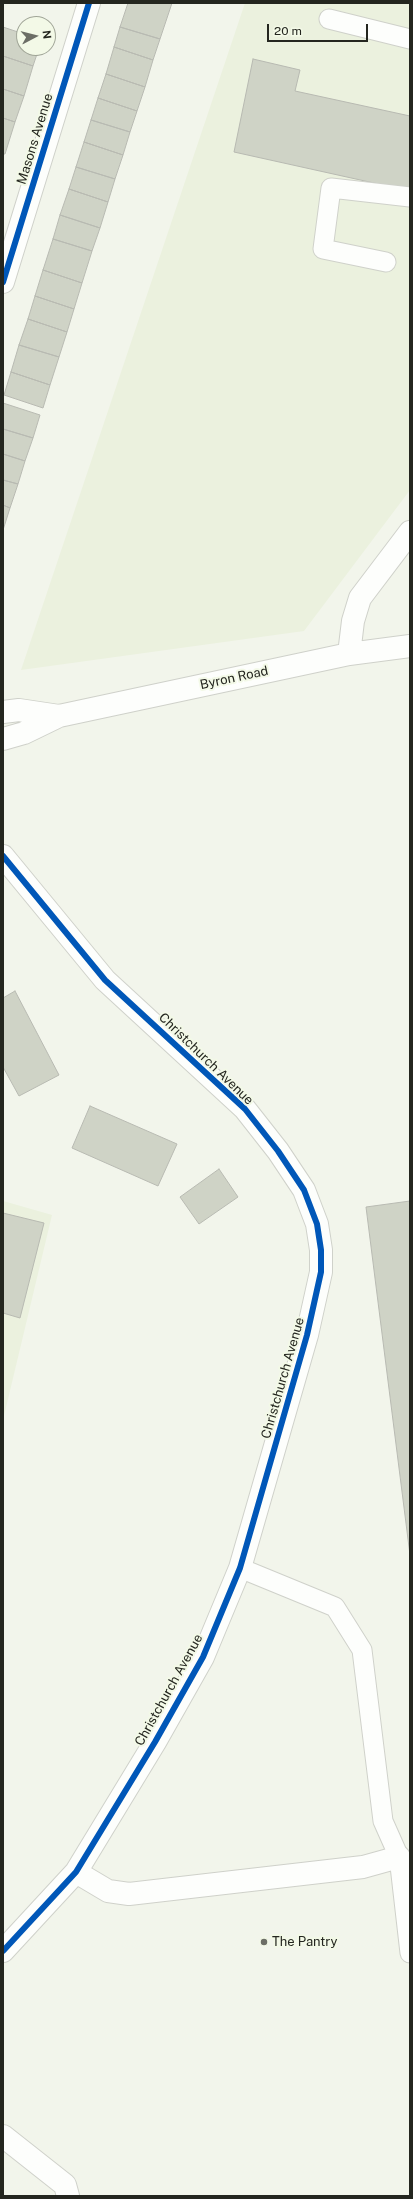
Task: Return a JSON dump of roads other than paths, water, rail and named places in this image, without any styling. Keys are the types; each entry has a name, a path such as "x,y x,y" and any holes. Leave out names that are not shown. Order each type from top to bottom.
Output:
{"street":[{"name":"Masons Avenue","path":"3,282 89,3"},
{"path":"349,654 353,621 360,598 410,532"},
{"name":"Byron Road","path":"3,739 24,733 59,716 349,654 410,646"},
{"name":"Byron Road","path":"3,712 19,710 59,716"},
{"name":"Christchurch Avenue","path":"3,856 106,980 245,1109 278,1151 304,1190 317,1224 321,1250 320,1272 314,1310 240,1568 203,1657 155,1742 76,1872 3,1951"},
{"path":"76,1872 108,1892 129,1894 363,1867 405,1857"},
{"path":"3,2136 65,2185 68,2196"}],"lane":[{"path":"329,19 410,39"},
{"path":"386,262 323,249 331,188 410,197"},
{"path":"240,1568 335,1607 362,1650 383,1822 405,1857 410,1953"}],"place":[{"name":"The Pantry","path":"264,1942"}]}
